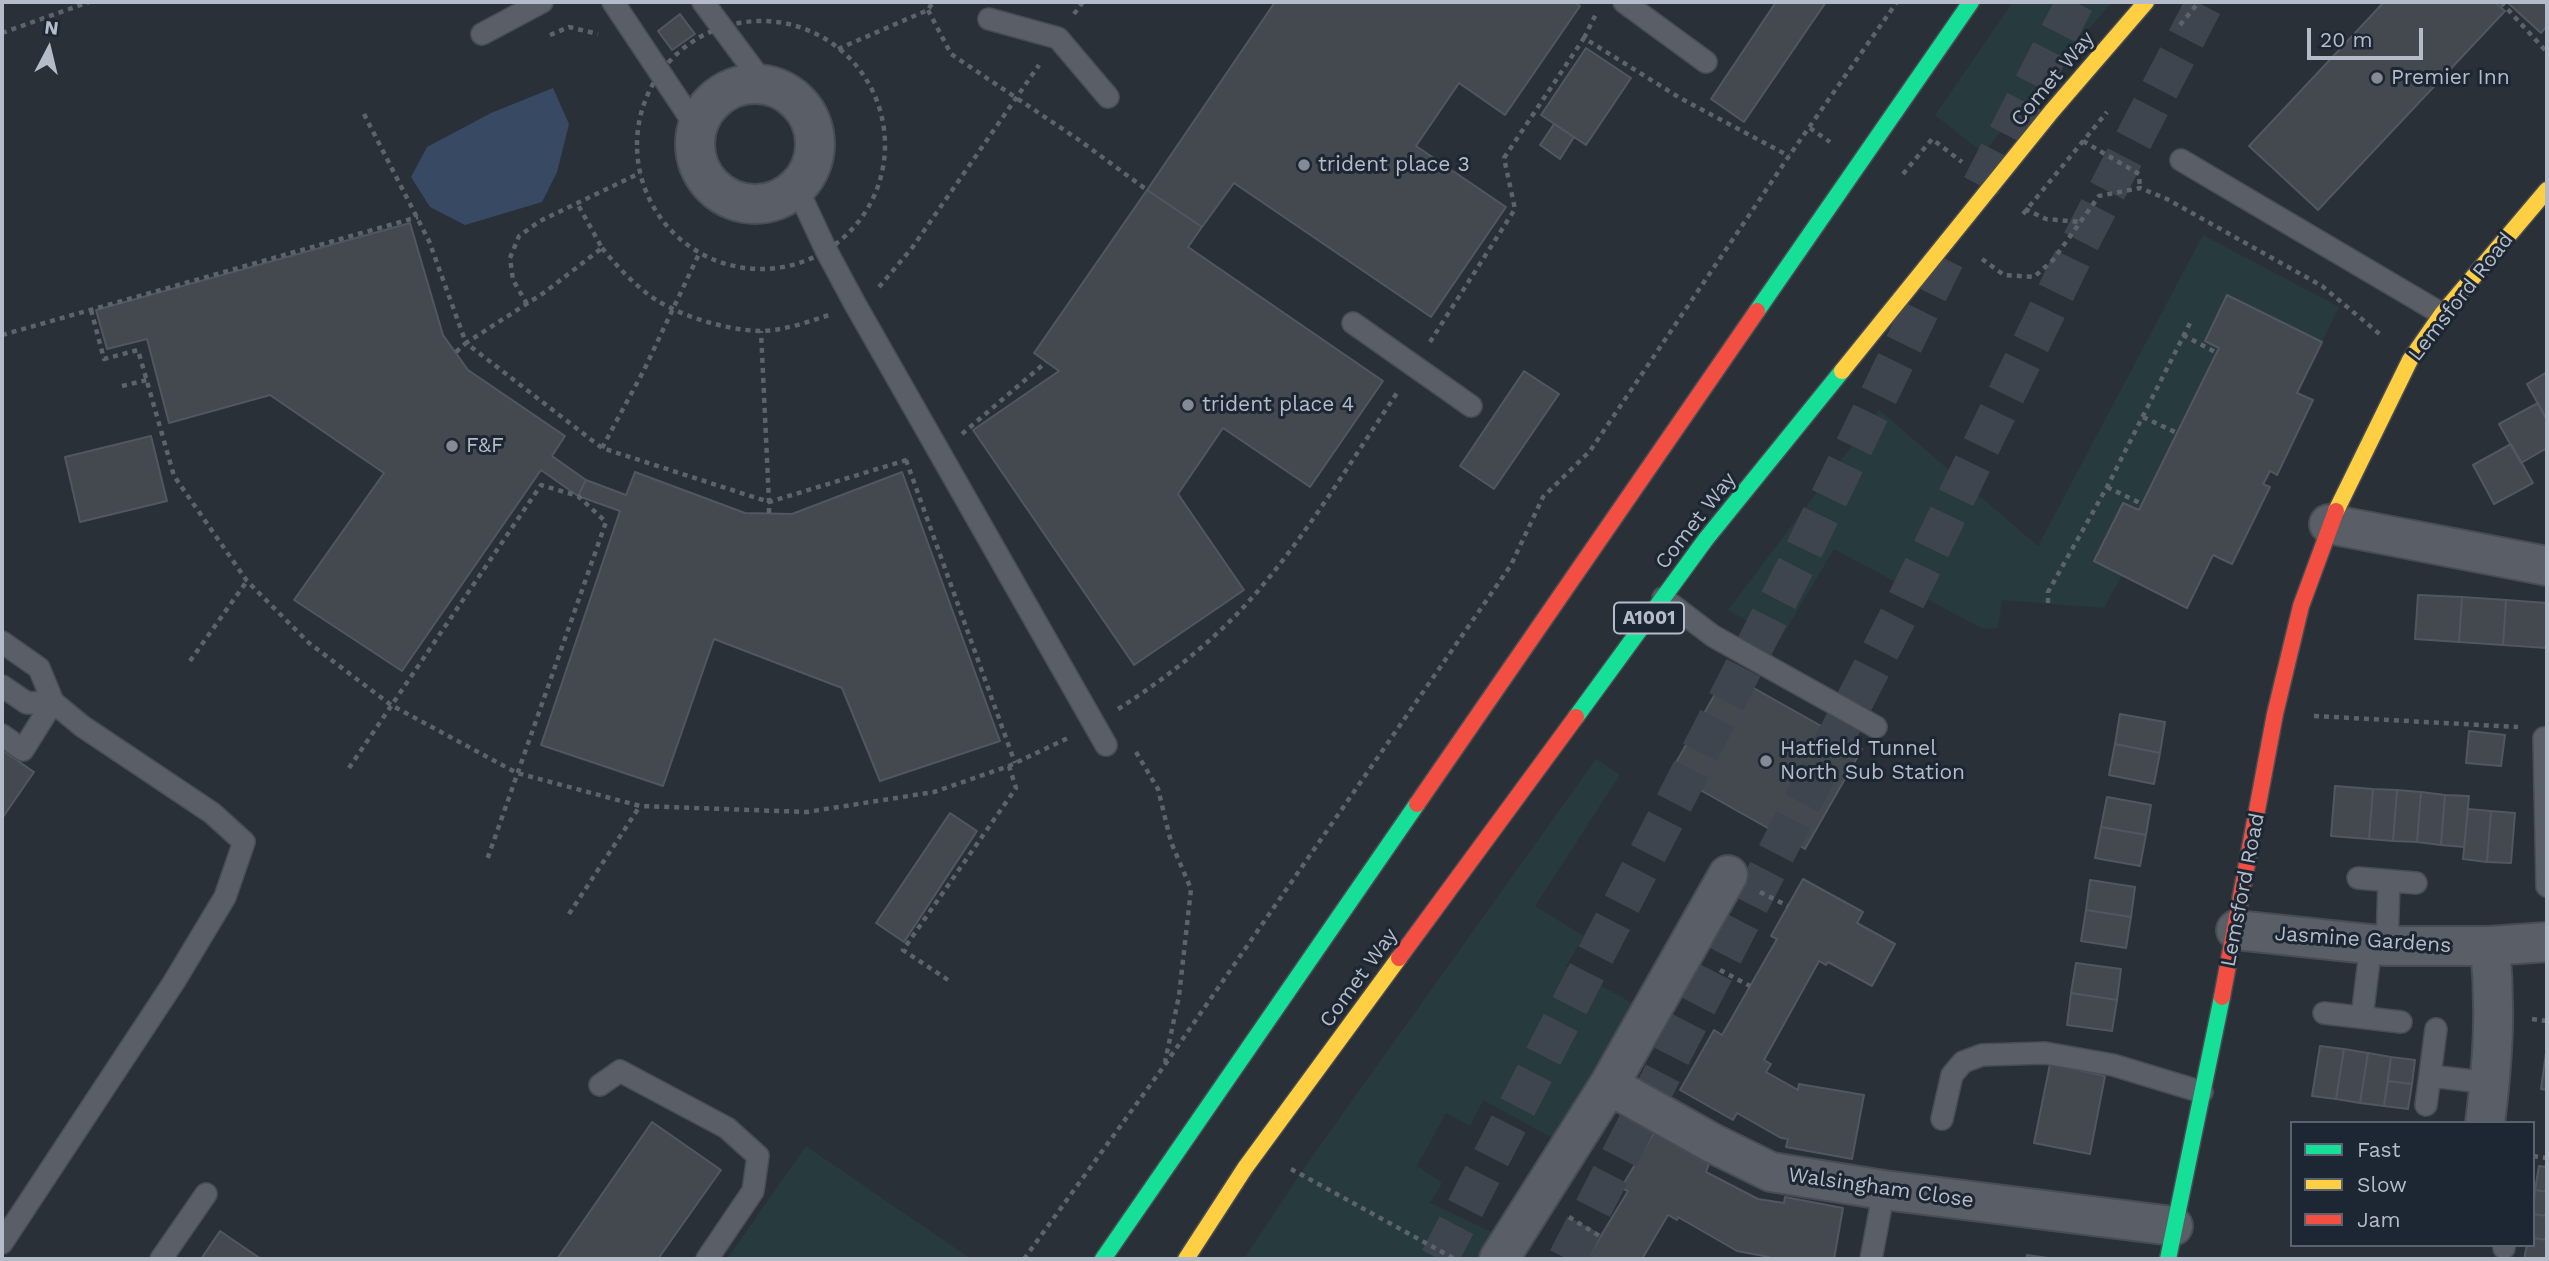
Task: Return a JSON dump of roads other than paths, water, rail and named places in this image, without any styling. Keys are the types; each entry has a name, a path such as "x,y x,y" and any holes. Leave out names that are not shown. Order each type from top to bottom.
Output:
{"main road":[{"path":"1937,50 1954,2"},
{"path":"1102,1259 1971,2"},
{"name":"Comet Way","path":"1186,1259 1245,1168 1706,539 2052,111 2146,2"},
{"name":"Lemsford Road","path":"2170,1243 2236,930 2274,714 2301,606 2329,524 2410,360 2442,314 2547,190"}],"street":[{"path":"750,83 764,84 784,91 802,106 813,124 816,149 811,169 789,195 764,204 744,204 715,190 701,173 695,150 697,128 711,103 729,89 750,83"},
{"path":"2329,524 2547,566"},
{"path":"1499,1259 1609,1086 1728,875"},
{"name":"Jasmine Gardens","path":"2236,930 2379,944 2490,946 2547,942"},
{"path":"2485,1121 2494,1051 2490,946"},
{"name":"Walsingham Close","path":"1609,1086 1771,1172 2170,1243"}],"lane":[{"path":"613,2 697,128"},
{"path":"703,2 764,84"},
{"path":"1624,2 1706,62"},
{"path":"482,34 533,6"},
{"path":"989,19 1058,38 1108,97"},
{"path":"2181,160 2442,314"},
{"path":"797,188 855,304 1106,745"},
{"path":"1353,323 1471,406"},
{"path":"1663,598 1713,636 1876,727"},
{"path":"2,642 40,668 53,702 82,726 212,813 244,842 225,897 174,982 2,1244"},
{"path":"2,686 27,703 53,702"},
{"path":"2,735 23,750 53,702"},
{"path":"2544,738 2547,886"},
{"path":"2358,878 2416,883"},
{"path":"2362,1017 2379,944 2389,881"},
{"path":"2324,1013 2401,1022"},
{"path":"2426,1105 2436,1029"},
{"path":"1942,1119 1952,1075 1963,1062 1982,1055 2045,1053 2113,1065 2202,1092"},
{"path":"600,1085 620,1071 727,1128 758,1156 753,1191 707,1259"},
{"path":"2431,1076 2490,1083"},
{"path":"1871,1259 1884,1190"},
{"path":"161,1259 206,1194"}],"water":[{"path":"553,88 569,124 557,172 542,202 465,225 430,207 411,177 427,147 491,113"}],"tunnel":[{"path":"1981,186 2075,2"},
{"path":"1567,1259 1900,613 2079,245 2205,2"},
{"path":"1439,1259 1798,562 1950,249"}],"place":[{"name":"Premier Inn","path":"2377,78"},
{"name":"trident place 3","path":"1304,165"},
{"name":"trident place 4","path":"1188,405"},
{"name":"F&F","path":"452,446"},
{"name":"Hatfield Tunnel North Sub Station","path":"1766,761"}]}
